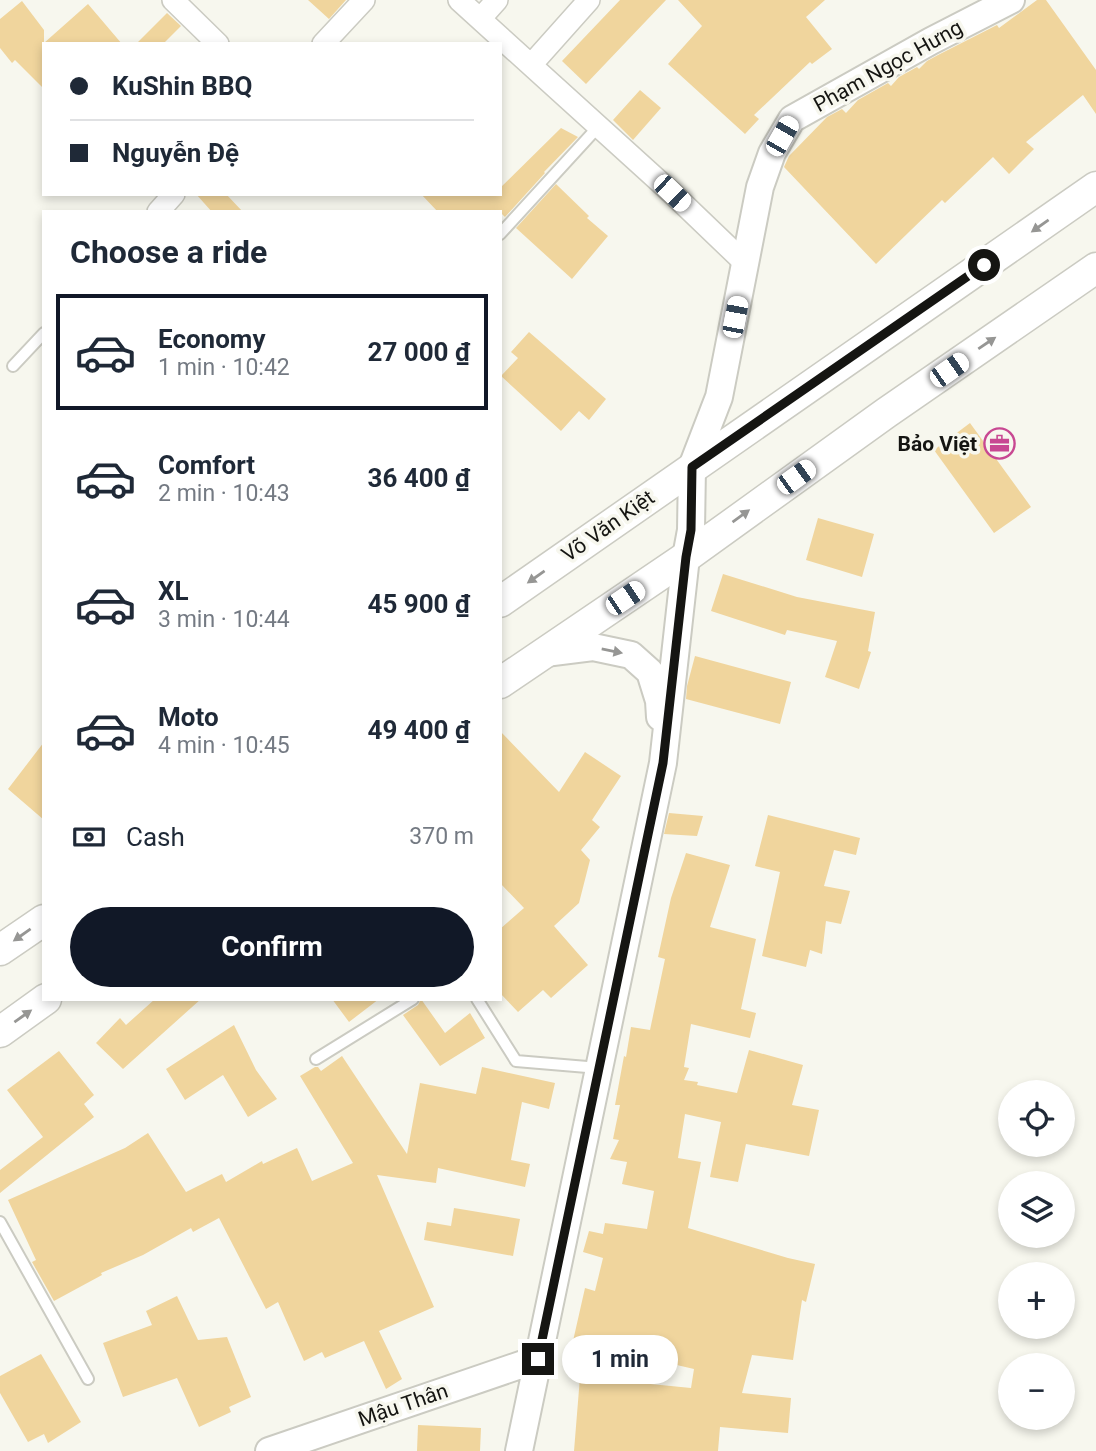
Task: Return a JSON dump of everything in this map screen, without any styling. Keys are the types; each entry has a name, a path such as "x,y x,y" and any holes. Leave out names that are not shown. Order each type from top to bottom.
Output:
{"main road":[{"name":"Võ Văn Kiệt","path":"502,601 1096,187"},
{"path":"502,682 686,557 886,413 1096,268"},
{"path":"0,950 42,921"},
{"path":"0,1032 44,1001"}],"street":[{"path":"173,0 216,42"},
{"path":"325,42 364,0"},
{"path":"459,0 672,193 746,264"},
{"path":"480,19 497,0"},
{"path":"531,65 589,0"},
{"name":"Phạm Ngọc Hưng","path":"692,467 719,397 760,187 772,153 792,119 931,41 1011,0"},
{"path":"160,210 172,196"},
{"path":"519,1451 663,763 691,530 692,467"},
{"path":"545,653 593,647 631,655 650,672 659,701 663,763"},
{"name":"Mậu Thân","path":"269,1451 320,1442 538,1359"}],"lane":[{"path":"502,232 598,127"},
{"path":"13,366 42,335"},
{"path":"316,1059 410,1001"},
{"path":"478,1001 516,1061 599,1068"},
{"path":"0,1222 88,1379"}],"building":[{"path":"308,0 346,0 329,19"},
{"path":"620,0 666,0 586,84 562,61"},
{"path":"678,0 825,0 806,17 832,49 812,64 810,62 754,115 759,119 745,134 668,64 702,26"},
{"path":"1037,0 1046,0 1096,70 1096,114 1083,95 1026,142 1034,149 1009,174 993,157 945,203 942,200 876,264 784,167 789,156 827,117 842,109 846,113 858,100 888,83 891,86 899,77 917,67 919,69 927,61 997,25 999,28"},
{"path":"22,1 44,30 42,87 15,60 12,63 0,48 0,19"},
{"path":"88,4 120,42 45,42"},
{"path":"167,13 181,26 165,42 138,42"},
{"path":"640,90 661,108 633,140 613,120"},
{"path":"561,128 578,137 505,217 502,210 436,210 423,196 502,196 502,186"},
{"path":"556,184 589,216 587,218 608,236 572,279 516,228"},
{"path":"198,196 228,196 241,210 210,210"},
{"path":"529,332 606,399 589,420 579,411 561,431 502,377 518,358 511,352"},
{"path":"970,423 1031,507 994,533 934,450"},
{"path":"818,518 874,534 862,577 806,560"},
{"path":"723,574 797,597 875,612 868,651 871,652 859,689 825,677 837,641 787,630 785,635 711,611"},
{"path":"695,656 791,682 780,724 686,699"},
{"path":"502,733 559,792 585,752 621,776 592,820 600,827 581,850 590,860 579,903 554,926 588,965 551,998 543,990 518,1012 502,995 502,927 524,908 502,885"},
{"path":"42,745 42,818 8,789"},
{"path":"669,813 703,816 697,836 664,834"},
{"path":"768,815 860,838 856,855 834,850 824,886 850,891 841,924 826,921 822,954 810,950 806,967 762,956 780,872 755,866"},
{"path":"686,853 730,865 710,927 756,939 741,1009 756,1013 750,1038 691,1024 684,1067 689,1068 684,1080 737,1093 749,1050 803,1065 792,1105 819,1110 809,1156 746,1144 738,1182 710,1177 721,1122 685,1114 678,1158 701,1162 688,1228 815,1264 806,1302 802,1300 793,1360 752,1355 742,1393 791,1398 788,1433 720,1427 718,1451 574,1451 580,1377 691,1388 694,1369 573,1341 585,1288 595,1291 603,1258 583,1252 589,1231 603,1234 605,1223 647,1229 654,1191 622,1184 627,1162 610,1159 619,1140 613,1139 620,1105 615,1105 631,1027 650,1030 665,959 658,957 671,898"},
{"path":"153,1001 199,1001 123,1069 96,1043 120,1018 126,1025"},
{"path":"333,1001 376,1001 349,1022"},
{"path":"422,1001 445,1033 470,1013 485,1038 440,1066 403,1015"},
{"path":"234,1025 256,1070 277,1099 248,1117 223,1075 185,1100 166,1069"},
{"path":"59,1051 94,1095 84,1104 94,1117 0,1193 0,1170 43,1137 7,1090"},
{"path":"342,1056 407,1154 420,1083 476,1094 482,1067 555,1083 549,1109 522,1102 511,1160 530,1164 525,1187 438,1168 436,1183 377,1175 434,1307 379,1331 402,1379 386,1389 364,1341 325,1358 322,1352 304,1361 278,1302 266,1309 219,1218 193,1232 191,1228 143,1255 101,1273 102,1275 54,1301 32,1262 36,1260 8,1200 125,1148 148,1133 186,1192 222,1174 226,1182 262,1161 263,1164 297,1148 312,1181 353,1163 300,1076 315,1067 321,1071"},
{"path":"454,1208 520,1219 513,1256 424,1240 427,1222 451,1226"},
{"path":"177,1296 198,1340 227,1337 251,1397 229,1407 231,1412 199,1427 177,1378 123,1397 103,1343 152,1325 146,1311"},
{"path":"41,1354 81,1422 48,1443 44,1434 28,1442 0,1393 0,1376"},
{"path":"418,1425 481,1428 480,1451 417,1451"}],"place":[{"name":"Bảo Việt","path":"1000,444"}],"route":[{"path":"538,1359 663,763 691,530 692,467 984,265"}]}
